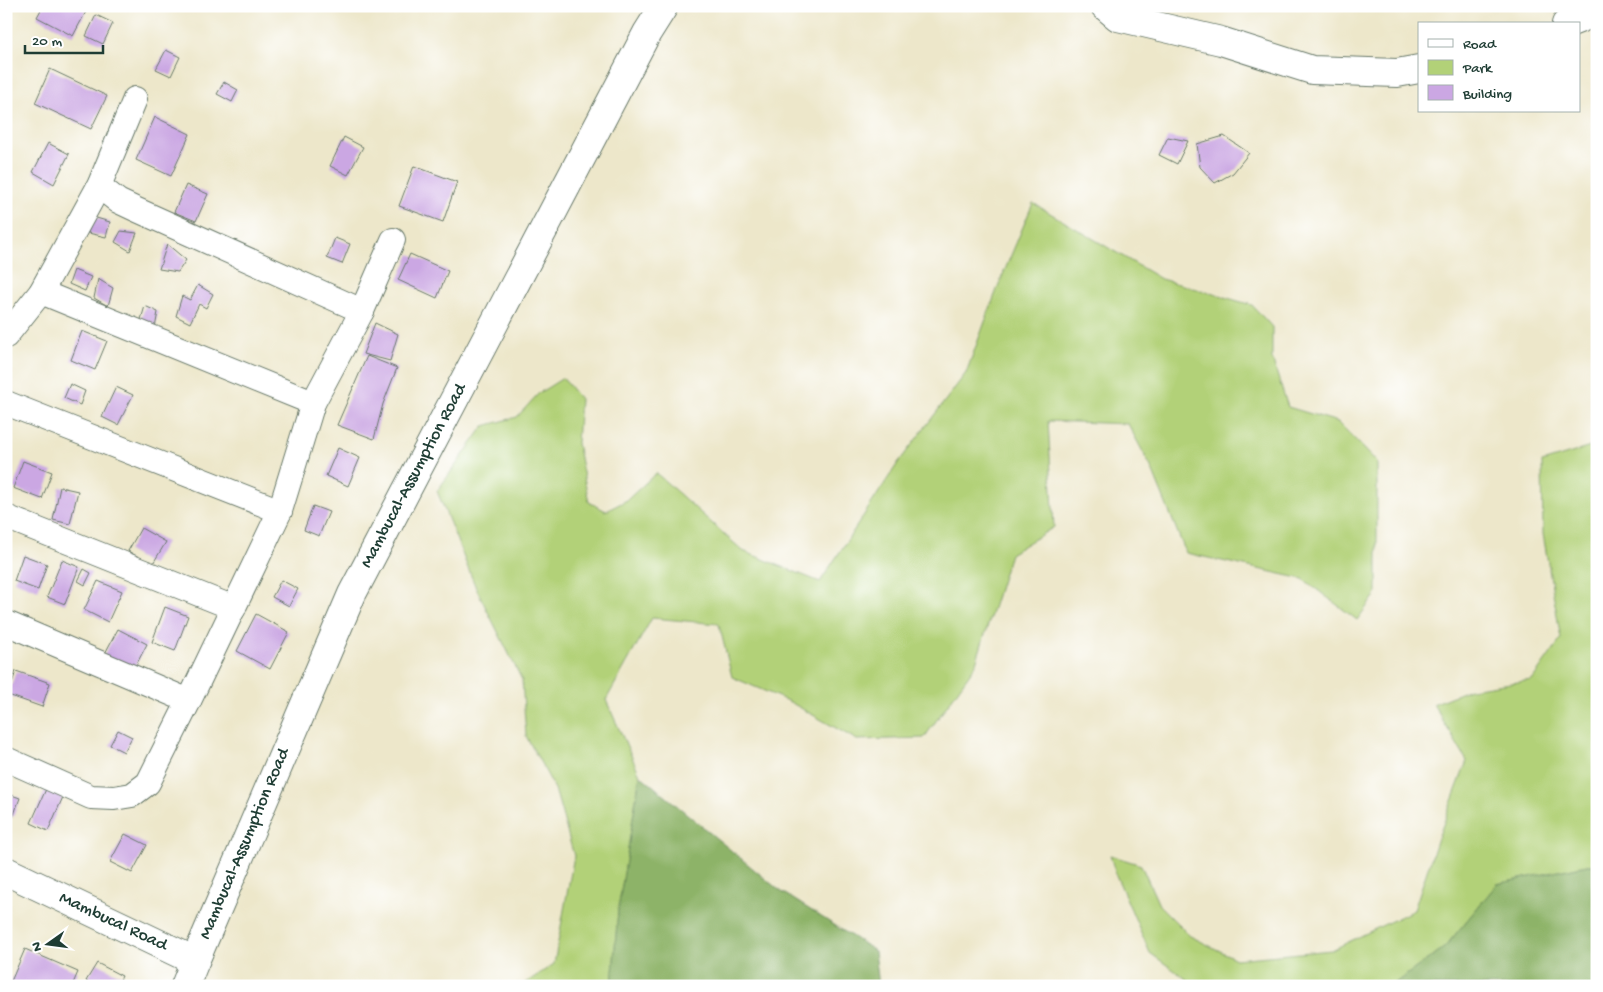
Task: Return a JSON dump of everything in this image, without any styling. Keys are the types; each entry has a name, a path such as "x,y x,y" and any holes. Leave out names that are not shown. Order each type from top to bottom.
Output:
{"street":[{"name":"Mambucal-Assumption Road","path":"195,961 352,594 647,33 664,6"},
{"path":"1105,6 1118,17 1221,41 1312,70 1397,73 1418,69"},
{"path":"1571,22 1597,12"},
{"path":"6,336 41,292 99,186 135,99"},
{"path":"99,186 118,201 362,312"},
{"path":"6,759 91,797 114,798 132,796 148,783 280,511 313,403 362,312 393,240"},
{"path":"41,292 313,403"},
{"path":"6,403 280,511"},
{"path":"6,517 234,608"},
{"path":"6,624 189,701"},
{"name":"Mambucal Road","path":"6,872 195,961"},
{"path":"185,986 195,961"}],"green space":[{"path":"1033,203 1161,279 1252,305 1272,327 1272,359 1288,407 1338,422 1377,462 1377,593 1357,620 1303,579 1186,553 1151,467 1128,424 1048,421 1054,527 1010,554 975,666 924,738 857,740 790,702 732,677 719,624 652,618 606,700 640,775 618,910 612,986 521,986 554,964 574,856 555,789 526,736 522,680 476,588 437,491 484,426 517,417 539,393 563,378 580,399 577,443 589,502 606,511 627,500 656,473 743,551 820,582 898,463 966,373 999,284"},
{"path":"1597,445 1597,865 1587,865 1497,884 1445,947 1391,986 1196,986 1150,953 1116,875 1110,855 1141,865 1159,905 1190,936 1236,959 1332,950 1414,910 1438,838 1467,761 1433,704 1470,689 1532,680 1561,639 1543,534 1542,462"},
{"path":"640,775 779,890 875,951 879,986 612,986 618,910"},
{"path":"1587,865 1597,865 1597,986 1391,986 1445,947 1497,884"}],"building":[{"path":"43,6 89,6 73,36 37,17"},
{"path":"96,15 113,23 103,44 86,36"},
{"path":"166,50 180,57 171,76 156,69"},
{"path":"50,69 107,96 91,129 35,103"},
{"path":"224,82 238,90 232,102 217,94"},
{"path":"155,117 190,134 171,176 136,160"},
{"path":"1224,136 1249,153 1233,173 1215,183 1200,167 1197,144"},
{"path":"344,137 363,147 348,175 330,166"},
{"path":"1168,137 1188,141 1177,164 1159,155"},
{"path":"48,143 69,154 54,184 33,172"},
{"path":"414,166 457,182 443,222 399,206"},
{"path":"186,185 208,194 196,221 174,212"},
{"path":"93,217 110,222 106,237 88,233"},
{"path":"121,231 137,233 130,251 115,242"},
{"path":"335,238 350,244 342,264 327,258"},
{"path":"167,244 186,260 178,272 159,269"},
{"path":"410,254 448,271 437,298 398,280"},
{"path":"74,270 91,277 85,291 69,284"},
{"path":"98,279 113,288 108,306 94,298"},
{"path":"198,285 213,294 206,308 199,304 190,323 176,316 182,296 190,300"},
{"path":"145,306 158,312 155,328 140,323"},
{"path":"375,323 398,334 390,361 363,354"},
{"path":"82,331 107,341 95,370 71,360"},
{"path":"367,356 397,368 383,404 374,439 337,425"},
{"path":"70,384 85,391 80,405 64,398"},
{"path":"116,387 133,395 118,425 102,417"},
{"path":"338,448 360,458 348,486 326,476"},
{"path":"23,461 52,472 42,499 13,488"},
{"path":"60,487 78,491 70,524 53,520"},
{"path":"313,506 329,512 319,536 304,530"},
{"path":"141,528 166,542 152,565 128,551"},
{"path":"23,555 47,564 38,590 14,581"},
{"path":"62,560 79,567 65,604 47,597"},
{"path":"84,569 91,573 85,585 78,581"},
{"path":"281,580 298,589 289,606 272,597"},
{"path":"98,581 122,591 108,622 84,610"},
{"path":"165,607 188,616 175,651 152,642"},
{"path":"256,614 289,632 270,669 237,651"},
{"path":"118,629 147,644 132,673 103,657"},
{"path":"16,671 50,683 42,707 8,695"},
{"path":"118,730 132,737 124,752 110,745"},
{"path":"46,789 63,797 48,831 31,823"},
{"path":"6,793 20,798 13,817 6,814"},
{"path":"125,834 147,845 132,873 110,862"},
{"path":"25,949 78,972 72,986 9,986"},
{"path":"97,963 122,976 117,986 94,986 86,981"}]}
